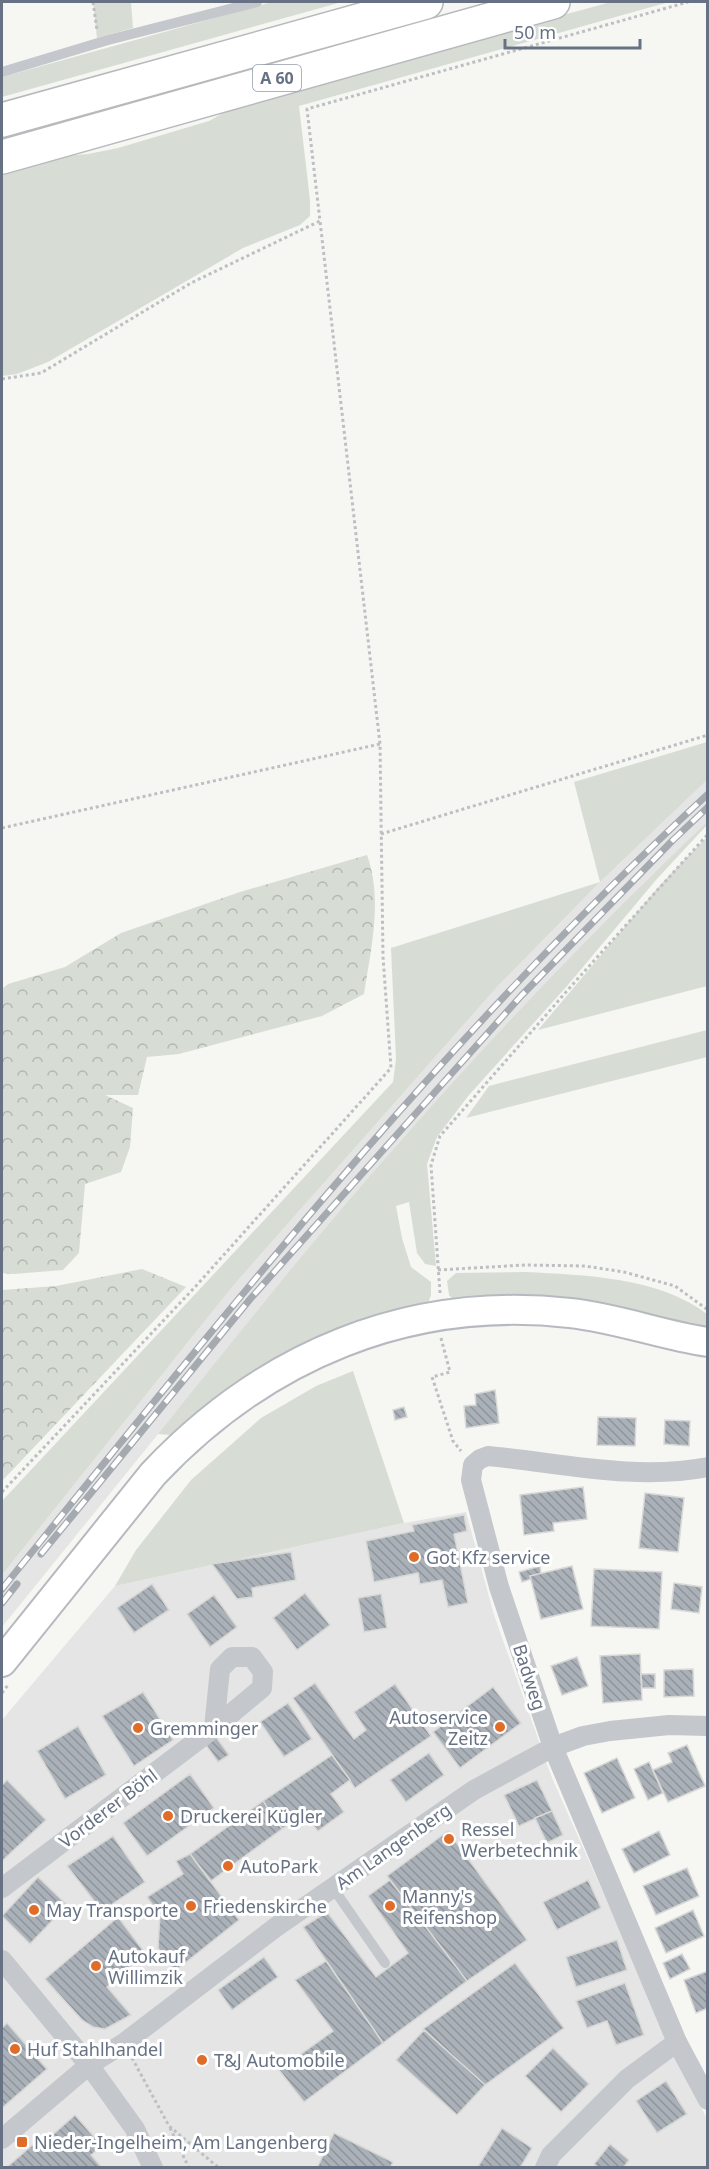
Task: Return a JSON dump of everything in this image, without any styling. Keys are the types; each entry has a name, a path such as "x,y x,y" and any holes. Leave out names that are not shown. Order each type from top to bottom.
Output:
{"highway":[{"name":"A 60","path":"2,120 426,2"},
{"name":"A 60","path":"2,157 553,2"}],"main road":[{"path":"5,1673 147,1482 172,1454 214,1416 237,1399 309,1357 343,1342 388,1327 442,1316 494,1310 545,1311 596,1316 708,1342"}],"street":[{"path":"473,1465 488,1456 596,1470 678,1473 708,1467"},
{"name":"Badweg","path":"473,1465 471,1480 500,1587 553,1747 677,2042 708,2100"},
{"name":"Am Langenberg","path":"2,2139 89,2065 124,2043 276,1927 474,1790 553,1747 583,1736 669,1725 708,1726"},
{"name":"Vorderer Böhl","path":"2,1888 214,1728"},
{"path":"2,1959 89,2065 135,2129 153,2168"},
{"path":"545,2168 551,2156 627,2079 677,2042"}],"lane":[{"path":"2,72 257,2"},
{"path":"333,1888 385,1963"}],"path":[{"path":"93,2 98,44"},
{"path":"2,1492 195,1287 391,1068 383,957 380,744 307,109 688,2"},
{"path":"2,379 42,373 191,283 320,221"},
{"path":"381,834 708,735"},
{"path":"2,828 380,744"},
{"path":"708,834 441,1136 431,1165 438,1270 525,1265 585,1266 624,1272 675,1286 708,1310"},
{"path":"448,1334 441,1335 450,1372 432,1377 453,1441 473,1465"},
{"path":"2,1693 5,1673"},
{"path":"124,2043 170,2126 189,2168"},
{"path":"170,2126 219,2168"}],"shaded area":[{"path":"707,780 707,822 652,875 529,1002 399,1143 264,1303 2,1627 2,1575 232,1287 497,987 600,882"},
{"path":"466,1512 494,1615 552,1778 663,2027 707,2119 707,2167 2,2168 2,1720 115,1586 404,1523"}],"green space":[{"path":"93,2 131,2 133,28 97,38"},
{"path":"272,2 342,2 2,97 2,77"},
{"path":"611,2 669,2 299,106 310,216 300,225 243,248 48,362 17,374 2,376 2,172 51,157 88,154 118,148 209,121 243,102"},
{"path":"707,742 707,780 600,882 574,782"},
{"path":"707,822 707,825 656,880 567,986 469,1095 437,1137 427,1164 436,1266 425,1264 417,1253 409,1202 396,1206 402,1238 411,1267 431,1282 431,1295 426,1309 292,1352 233,1386 171,1435 158,1434 368,1178 473,1060 549,979"},
{"path":"707,837 707,986 538,1030 661,884"},
{"path":"367,855 372,872 375,906 364,994 322,1016 179,1054 147,1057 138,1095 105,1095 133,1108 130,1147 121,1172 85,1184 79,1253 63,1270 2,1273 2,989 8,984 65,967 121,933 240,892"},
{"path":"600,882 497,987 232,1287 2,1575 2,1501 393,1082 396,1059 391,948"},
{"path":"707,1030 707,1057 466,1118 489,1086"},
{"path":"142,1269 186,1287 2,1481 2,1290 56,1286"},
{"path":"525,1272 620,1280 667,1292 707,1314 707,1331 690,1330 654,1315 604,1305 455,1302 449,1295 447,1281 456,1273"},
{"path":"353,1371 404,1523 115,1586 136,1550 191,1480 261,1418 316,1386"}],"building":[{"path":"495,1390 499,1423 466,1428 464,1406 476,1405 475,1394"},
{"path":"404,1407 407,1417 395,1420 393,1410"},
{"path":"598,1417 636,1418 635,1446 597,1445"},
{"path":"665,1420 690,1421 689,1446 664,1444"},
{"path":"583,1487 587,1519 553,1523 554,1531 524,1535 520,1495"},
{"path":"645,1493 684,1498 678,1552 639,1548"},
{"name":"Got Kfz service","path":"464,1515 467,1531 454,1534 468,1603 448,1607 442,1580 420,1584 418,1573 374,1582 366,1541 414,1531 412,1525"},
{"path":"291,1552 296,1580 252,1588 253,1597 237,1599 212,1564"},
{"path":"540,1566 541,1574 530,1576 531,1579 522,1582 519,1572"},
{"path":"572,1566 583,1609 541,1619 530,1576"},
{"path":"594,1569 662,1572 659,1629 591,1626"},
{"path":"674,1583 702,1587 699,1613 671,1609"},
{"path":"152,1584 169,1610 134,1633 117,1608"},
{"path":"305,1593 330,1625 297,1650 273,1618"},
{"path":"381,1594 387,1628 364,1632 358,1598"},
{"path":"214,1595 237,1627 210,1647 187,1614"},
{"path":"640,1654 642,1700 603,1703 600,1656"},
{"path":"577,1657 588,1686 562,1695 551,1666"},
{"path":"693,1669 694,1696 664,1697 664,1670"},
{"path":"641,1674 655,1674 655,1688 642,1688"},
{"path":"315,1683 354,1739 366,1730 354,1712 395,1684 431,1736 355,1788 293,1698"},
{"path":"493,1687 521,1723 460,1768 433,1732"},
{"name":"Gremminger","path":"143,1692 173,1740 134,1766 102,1716"},
{"path":"288,1703 312,1739 284,1757 260,1722"},
{"path":"78,1726 106,1775 65,1799 37,1751"},
{"path":"216,1737 229,1755 218,1762 206,1745"},
{"path":"687,1745 705,1786 668,1802 653,1770 672,1762 668,1753"},
{"path":"429,1753 444,1775 406,1802 390,1780"},
{"path":"332,1755 350,1780 331,1794 344,1812 318,1831 305,1815 282,1829 263,1801"},
{"path":"617,1758 635,1798 602,1813 584,1773"},
{"path":"649,1762 663,1793 648,1800 634,1769"},
{"name":"Druckerei Kügler","path":"190,1774 214,1808 147,1856 123,1823"},
{"path":"7,1780 46,1820 2,1861 2,1785"},
{"path":"537,1780 552,1811 519,1826 504,1795"},
{"path":"263,1801 282,1829 211,1881 190,1854"},
{"path":"552,1811 563,1835 547,1843 535,1818"},
{"path":"448,1831 527,1940 467,1981 387,1876"},
{"path":"659,1831 670,1855 634,1873 622,1849"},
{"path":"113,1836 145,1882 102,1911 67,1866"},
{"name":"Friedenskirche","path":"190,1854 239,1920 175,1971 158,1948 160,1915 147,1897 183,1874 176,1861"},
{"path":"687,1868 699,1896 656,1915 643,1886"},
{"name":"May Transporte","path":"38,1877 67,1905 30,1944 2,1916"},
{"path":"390,1880 467,1981 383,2043 303,1927 327,1912 376,1977 408,1953 368,1896"},
{"path":"588,1880 601,1908 557,1930 543,1902"},
{"path":"693,1910 704,1936 666,1953 655,1928"},
{"name":"Autokauf Willimzik","path":"118,1917 145,1953 107,1987 131,2015 105,2029 93,2027 82,2020 45,1979"},
{"path":"617,1940 627,1970 576,1987 566,1957"},
{"path":"682,1954 690,1969 670,1979 663,1963"},
{"path":"264,1957 278,1977 232,2010 218,1990"},
{"path":"326,1961 383,2043 304,2102 279,2070 333,2031 295,1980"},
{"path":"515,1963 564,2028 485,2085 423,2029"},
{"path":"708,1971 708,2008 696,2013 684,1980"},
{"path":"625,1983 644,2035 616,2045 607,2021 587,2028 576,2001"},
{"name":"Huf Stahlhandel","path":"7,2023 47,2069 2,2108 2,2028"},
{"path":"424,2030 485,2085 457,2115 396,2060"},
{"path":"553,2048 589,2084 561,2112 525,2076"},
{"path":"666,2081 687,2114 657,2133 636,2101"},
{"path":"75,2115 102,2146 91,2155 102,2168 6,2168 45,2134 49,2138"},
{"path":"502,2128 532,2148 520,2168 477,2168"},
{"path":"334,2133 393,2162 390,2168 317,2168"},
{"path":"610,2144 629,2160 623,2168 598,2168 594,2164"}],"railway":[{"path":"2,1589 254,1280 428,1079 612,886 708,794"},
{"path":"41,1554 251,1298 521,996 708,807"},
{"path":"2,1603 17,1584"}],"place":[{"name":"Got Kfz service","path":"414,1557"},
{"name":"Autoservice Zeitz","path":"500,1727"},
{"name":"Gremminger","path":"138,1728"},
{"name":"Druckerei Kügler","path":"168,1816"},
{"name":"Ressel Werbetechnik","path":"449,1839"},
{"name":"AutoPark","path":"228,1866"},
{"name":"Friedenskirche","path":"191,1906"},
{"name":"Manny's Reifenshop","path":"390,1906"},
{"name":"May Transporte","path":"34,1910"},
{"name":"Autokauf Willimzik","path":"96,1966"},
{"name":"Huf Stahlhandel","path":"15,2049"},
{"name":"T&J Automobile","path":"202,2060"},
{"name":"Nieder-Ingelheim, Am Langenberg","path":"22,2142"}]}
